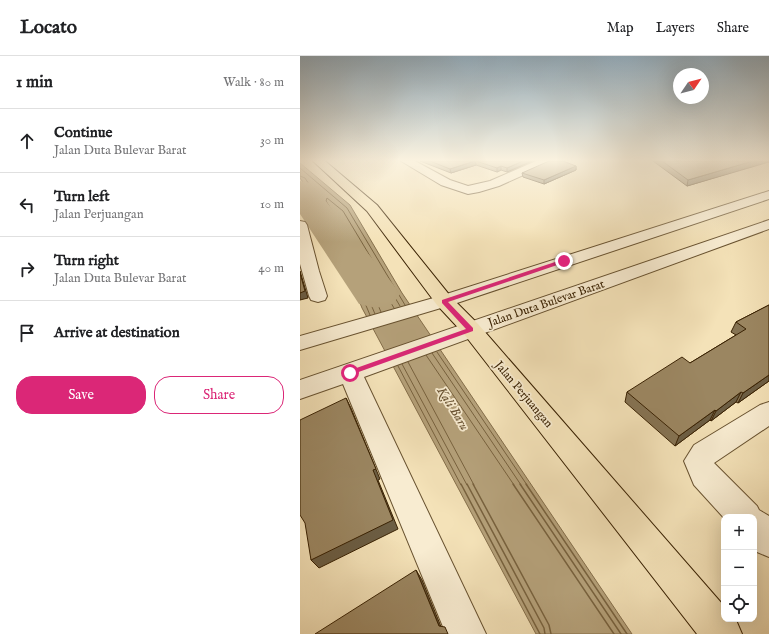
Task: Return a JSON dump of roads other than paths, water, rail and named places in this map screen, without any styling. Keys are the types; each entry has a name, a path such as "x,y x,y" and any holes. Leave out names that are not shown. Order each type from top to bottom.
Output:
{"main road":[{"name":"Jalan Perjuangan","path":"349,188 372,208 444,301 470,329 722,634"}],"street":[{"path":"464,188 471,190 479,188"},
{"path":"300,343 444,301 769,195"},
{"name":"Jalan Duta Bulevar Barat","path":"300,390 769,224"},
{"path":"300,225 310,270 318,296"},
{"path":"363,368 466,634"},
{"path":"742,514 705,475 699,461 704,454 769,412"},
{"path":"757,528 769,540"}],"water":[{"path":"307,188 330,188 350,205 402,293 632,634 536,634 362,308 323,212"}],"waterway":[{"name":"Kali Baru","path":"300,190 376,294"}]}
